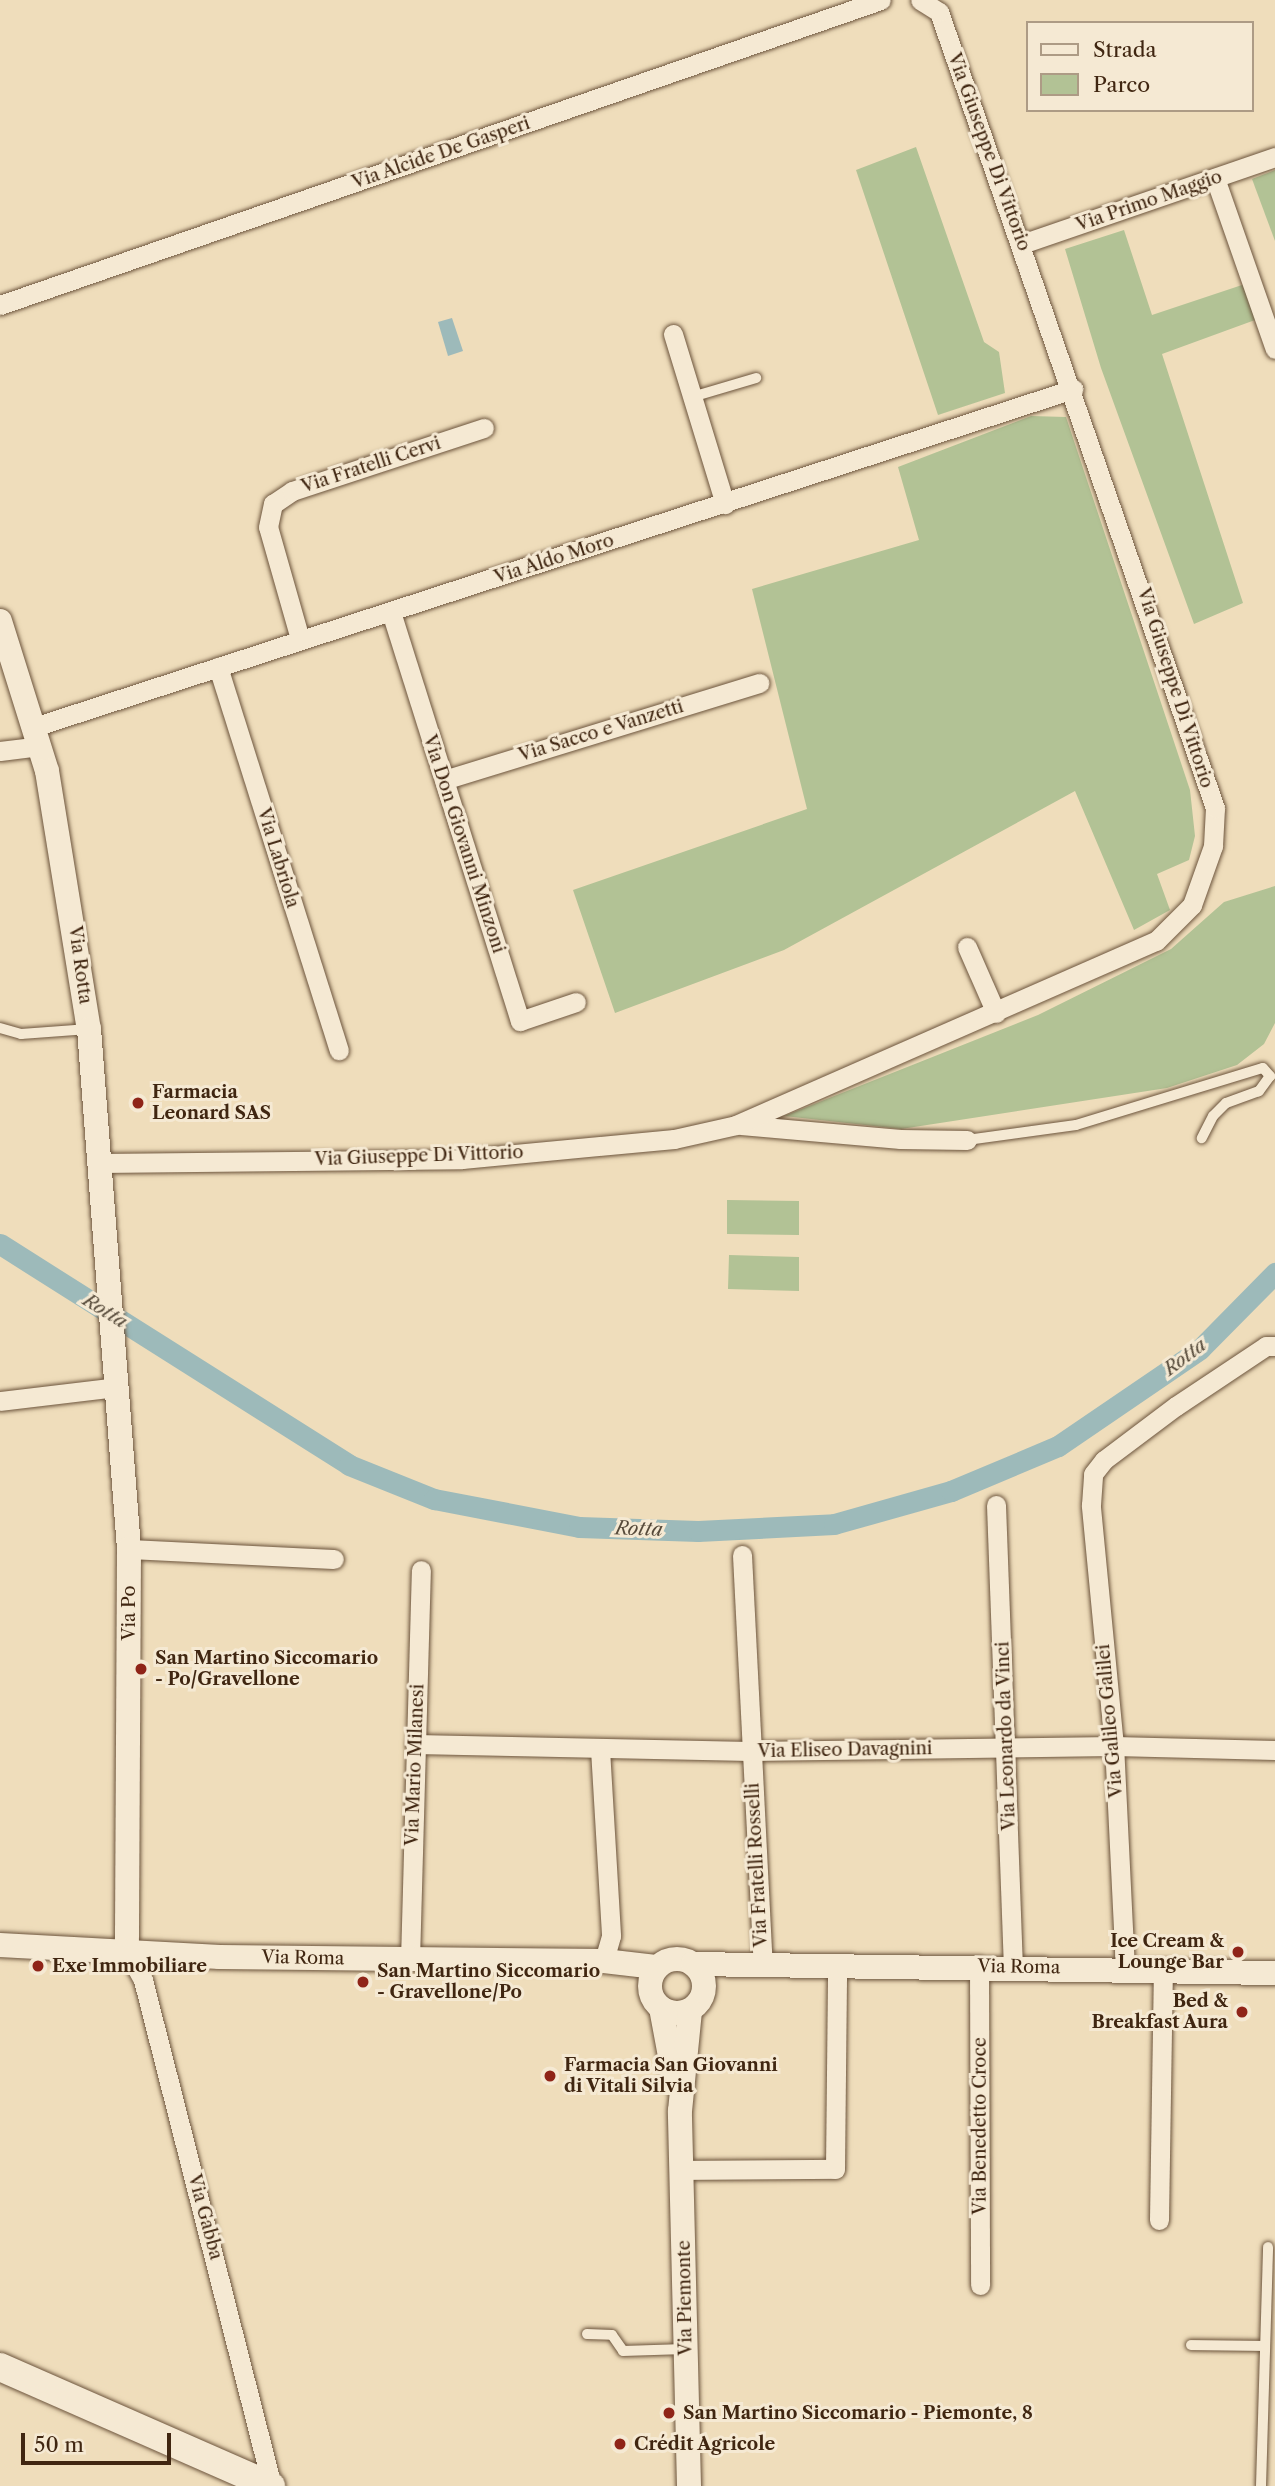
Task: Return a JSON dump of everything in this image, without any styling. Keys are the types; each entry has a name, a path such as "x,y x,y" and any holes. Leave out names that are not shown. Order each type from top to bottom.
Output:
{"main road":[{"path":"0,2367 272,2486"}],"street":[{"name":"Via Alcide De Gasperi","path":"0,305 881,0"},
{"name":"Via Giuseppe Di Vittorio","path":"100,1163 462,1158 674,1139 736,1125 1156,941 1192,905 1213,846 1214,808 1073,389 939,12 923,0"},
{"name":"Via Primo Maggio","path":"1022,244 1275,157"},
{"path":"1215,178 1275,349"},
{"path":"673,334 725,504"},
{"name":"Via Aldo Moro","path":"0,751 218,667 300,639 725,504 1073,389"},
{"name":"Via Fratelli Cervi","path":"300,639 268,527 273,504 292,491 484,428"},
{"name":"Via Don Giovanni Minzoni","path":"391,611 520,1021 576,1002"},
{"name":"Via Rotta","path":"0,621 37,737 60,835 89,1028 111,1318"},
{"name":"Via Labriola","path":"218,667 339,1049"},
{"name":"Via Sacco e Vanzetti","path":"444,780 759,682"},
{"path":"967,947 996,1013"},
{"name":"Via Giuseppe Di Vittorio","path":"736,1125 900,1139 967,1140"},
{"name":"Via Po","path":"111,1318 129,1549 127,1951"},
{"name":"Via Galileo Galilei","path":"1125,1969 1114,1746 1091,1505 1093,1474 1104,1460 1175,1406 1266,1346 1275,1346"},
{"path":"0,1401 117,1387"},
{"name":"Via Leonardo da Vinci","path":"996,1505 1013,1967"},
{"path":"129,1549 334,1559"},
{"name":"Via Fratelli Rosselli","path":"742,1555 763,1965"},
{"name":"Via Mario Milanesi","path":"410,1960 421,1570"},
{"name":"Via Eliseo Davagnini","path":"415,1744 750,1751 1114,1746 1275,1750"},
{"path":"600,1749 611,1936 604,1961 658,2005 675,2013 696,2003 703,1978 693,1964 678,1958 656,1967 649,1984 658,2005"},
{"name":"Via Roma","path":"0,1945 410,1960 604,1961 656,1967"},
{"name":"Via Gabba","path":"127,1951 143,1980 272,2486"},
{"name":"Via Roma","path":"693,1964 979,1966 1275,1973"},
{"path":"682,2170 835,2169 837,1964"},
{"name":"Via Roma","path":"696,2003 763,1965"},
{"name":"Via Benedetto Croce","path":"979,1966 980,2285"},
{"path":"1159,2220 1163,1969"},
{"name":"Via Piemonte","path":"680,2111 696,2003"},
{"name":"Via Piemonte","path":"658,2005 680,2111 689,2486"}],"lane":[{"path":"692,397 757,378"},
{"path":"0,1028 21,1034 89,1028"},
{"path":"967,1140 1076,1125 1263,1068 1270,1076 1259,1091 1226,1103 1213,1116 1202,1138"},
{"path":"1261,2486 1268,2247"},
{"path":"587,2334 612,2335 622,2351 685,2349"},
{"path":"1191,2345 1263,2346"}],"green space":[{"path":"916,147 984,342 999,352 1005,393 938,415 856,170"},
{"path":"1275,170 1275,241 1252,179"},
{"path":"1124,230 1152,315 1251,282 1266,316 1162,354 1243,603 1194,624 1101,368 1065,249"},
{"path":"1031,416 1066,417 1190,790 1195,836 1189,860 1157,874 1170,910 1134,930 1075,791 784,950 615,1013 573,890 807,809 752,589 919,540 898,467"},
{"path":"1275,886 1275,1023 1264,1044 1237,1065 1167,1088 901,1129 784,1116 1038,1015 1171,949 1224,902"},
{"path":"727,1200 799,1201 799,1235 727,1234"},
{"path":"729,1255 799,1257 799,1291 728,1289"}],"water":[{"path":"452,318 463,351 448,356 438,322"}],"waterway":[{"name":"Rotta","path":"0,1244 349,1465 434,1499 579,1527 698,1531 834,1524 951,1491 1058,1446 1200,1349 1275,1273"}],"place":[{"name":"Farmacia Leonard SAS","path":"138,1103"},
{"name":"San Martino Siccomario - Po/Gravellone","path":"141,1669"},
{"name":"Ice Cream & Lounge Bar","path":"1238,1952"},
{"name":"Exe Immobiliare","path":"38,1966"},
{"name":"San Martino Siccomario - Gravellone/Po","path":"363,1982"},
{"name":"Bed & Breakfast Aura","path":"1242,2012"},
{"name":"Farmacia San Giovanni di Vitali Silvia","path":"550,2076"},
{"name":"San Martino Siccomario - Piemonte, 8","path":"669,2413"},
{"name":"Crédit Agricole","path":"620,2444"}]}
